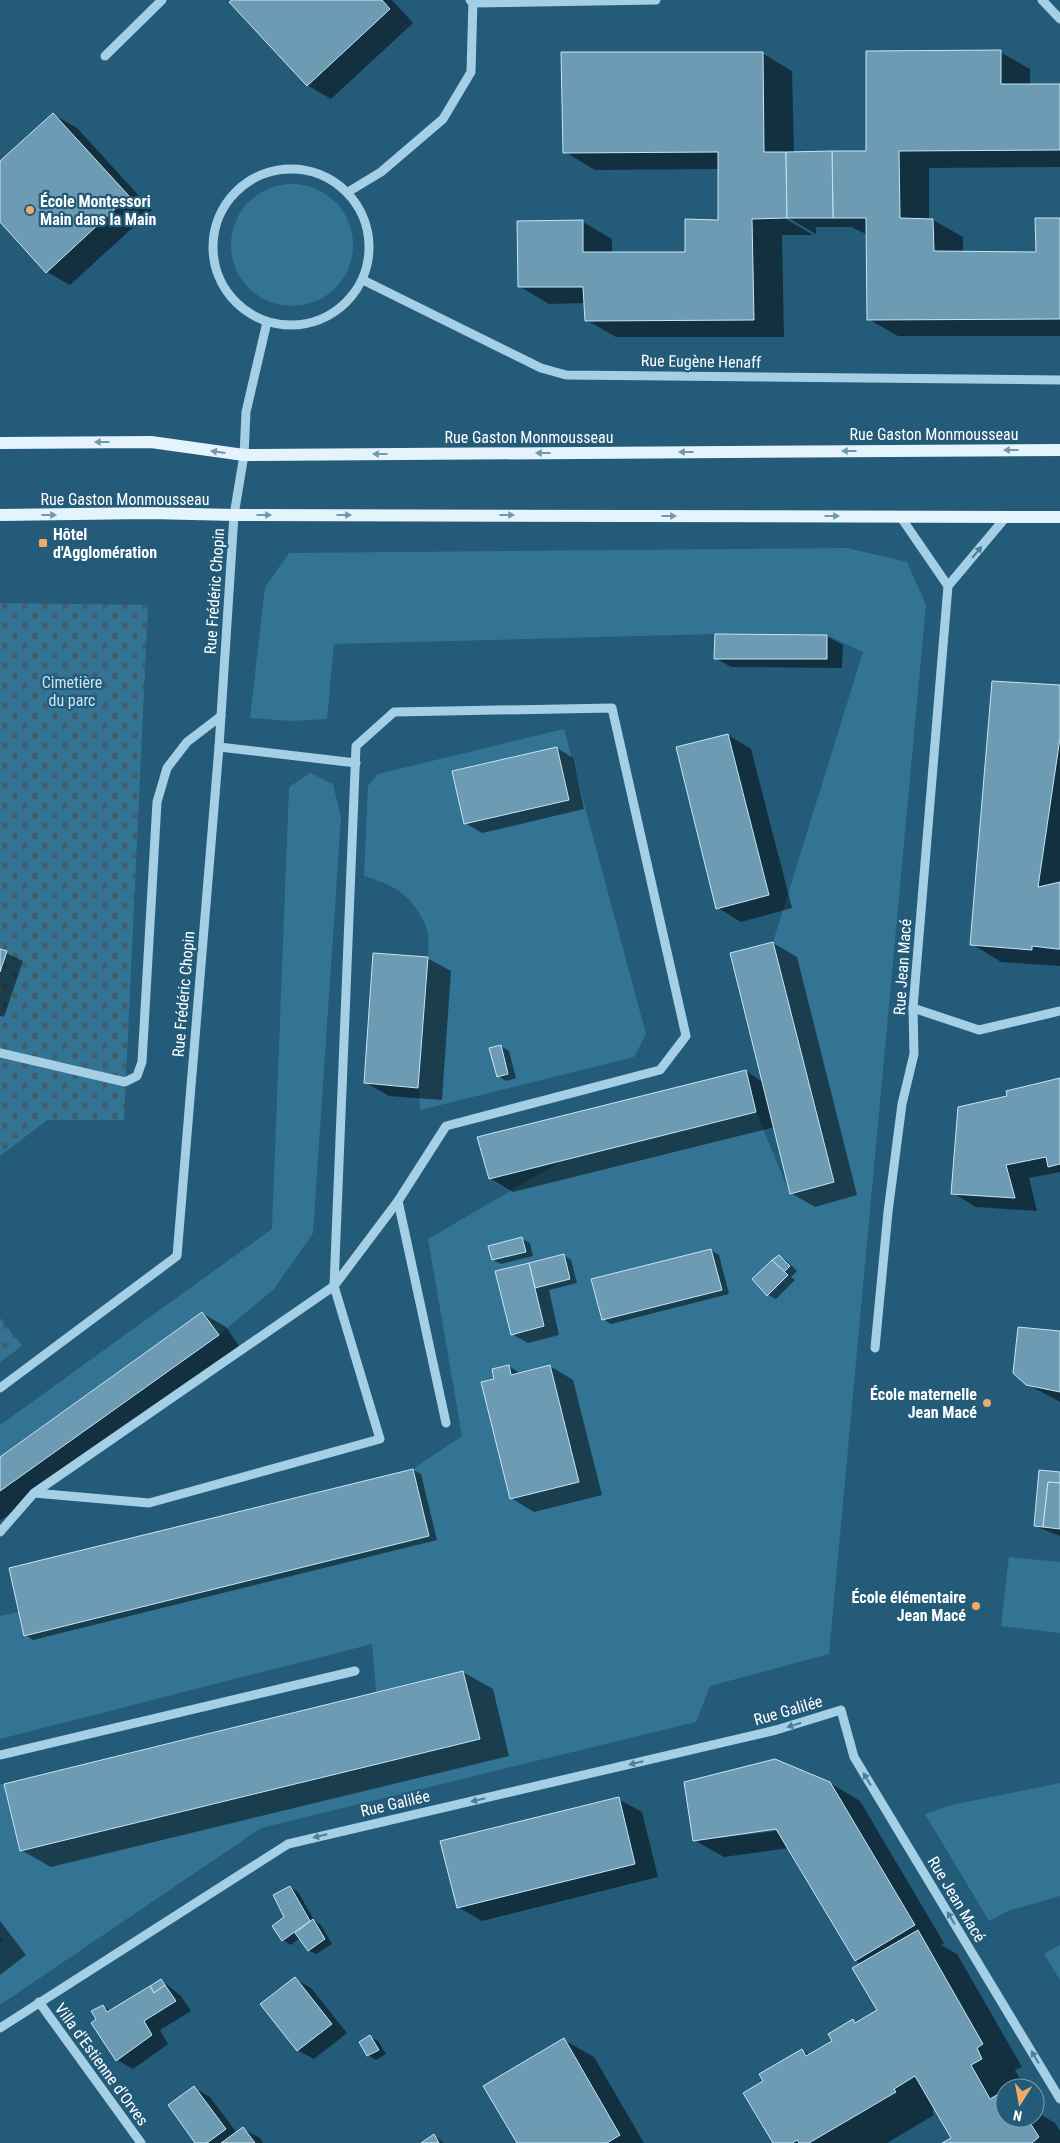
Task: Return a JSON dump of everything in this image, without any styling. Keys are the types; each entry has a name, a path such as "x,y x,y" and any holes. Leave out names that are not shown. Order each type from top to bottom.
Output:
{"main road":[{"name":"Rue Gaston Monmousseau","path":"0,443 151,442 244,455 1060,450"},
{"name":"Rue Gaston Monmousseau","path":"0,515 149,513 234,515 1060,518"}],"street":[{"path":"105,56 162,0"},
{"path":"348,192 381,172 443,120 471,72 472,1 656,0"},
{"path":"1042,0 1060,19"},
{"path":"279,170 304,170 328,178 348,192 361,211 369,234 369,258 363,280 350,299 333,314 312,323 289,326 267,322 243,310 225,290 215,266 213,239 220,213 235,192 255,177 279,170"},
{"name":"Rue Eugène Henaff","path":"363,280 541,368 566,375 1060,380"},
{"name":"Rue Frédéric Chopin","path":"0,1388 176,1256 221,716 234,515 244,455 246,412 267,322"},
{"path":"900,516 948,586 1006,517"},
{"name":"Rue Jean Macé","path":"875,1348 888,1212 898,1133 902,1104 914,1054 913,1008 948,586"},
{"path":"0,1532 34,1493 334,1286 398,1201 446,1126 660,1070 686,1036 612,708 394,712 356,746 334,1286 380,1439 148,1503 34,1493"},
{"path":"0,1053 125,1082 137,1076 142,1062 157,802 168,768 177,755 187,742 221,716"},
{"path":"218,747 356,763"},
{"path":"913,1008 979,1030 1060,1011"},
{"path":"398,1201 446,1423"},
{"path":"0,1755 355,1671"},
{"name":"Rue Jean Macé","path":"841,1710 854,1758 1060,2099"},
{"name":"Rue Galilée","path":"0,2028 288,1844 776,1730 841,1710"},
{"name":"Villa d'Estienne d'Orves","path":"39,2002 141,2143"}],"green space":[{"path":"292,184 304,185 315,189 326,194 335,202 343,211 348,222 352,233 352,257 348,268 343,279 335,288 326,296 315,301 304,305 292,306 280,305 269,301 258,296 249,288 241,279 236,268 232,257 231,245 232,233 236,222 241,211 249,202 258,194 269,189 280,185"},
{"path":"847,548 907,562 926,605 829,1654 710,1686 696,1722 261,1828 0,2005 0,1943 3,1941 0,1936 0,1784 4,1784 20,1850 480,1739 463,1671 376,1692 372,1644 0,1739 0,1616 19,1612 24,1636 429,1536 413,1469 462,1436 428,1239 560,1162 756,1112 790,1194 834,1182 773,942 863,652 827,635 715,634 334,644 327,719 291,721 250,718 265,587 289,553"},
{"name":"Cimetière du parc","path":"0,603 148,605 124,1120 47,1120 0,1156"},
{"path":"564,729 646,1034 634,1057 420,1110 420,1061 428,952 427,931 420,915 408,899 394,888 364,876 368,786 378,774"},
{"path":"310,773 333,784 341,817 313,1233 274,1289 219,1335 202,1312 0,1457 0,1425 272,1229 289,787"},
{"path":"0,1318 22,1346 0,1362"},
{"path":"1009,1557 1060,1562 1060,1633 1001,1626"},
{"path":"1060,1783 1060,1896 1008,1911 989,1921 925,1814 952,1805"},
{"path":"1060,1945 1060,1980 1044,1954"}],"building":[{"path":"232,0 382,0 390,9 307,86 229,2"},
{"path":"1001,50 1001,84 1060,84 1060,150 899,151 900,218 933,219 934,251 1036,252 1035,218 1060,218 1060,319 867,320 866,218 833,218 832,151 866,151 866,51"},
{"path":"561,52 763,52 764,152 786,152 787,218 752,219 754,320 585,321 583,287 518,287 517,221 583,220 583,252 685,252 685,219 718,220 718,152 563,153"},
{"path":"53,113 129,196 46,273 0,222 0,161"},
{"path":"832,151 833,218 787,218 786,152"},
{"path":"715,634 827,635 827,659 714,659"},
{"path":"992,681 1060,685 1060,738 1038,887 1060,882 1060,949 1032,946 1032,950 970,945"},
{"path":"728,734 769,895 716,909 676,747"},
{"path":"557,747 569,800 464,824 452,771"},
{"path":"773,942 834,1182 790,1194 730,953"},
{"path":"0,949 7,951 0,972"},
{"path":"373,953 428,957 418,1088 364,1083"},
{"path":"501,1045 508,1074 497,1077 489,1048"},
{"path":"746,1070 756,1112 489,1179 477,1137"},
{"path":"1060,1078 1060,1164 1048,1167 1046,1157 1006,1165 1015,1198 951,1194 958,1107 1007,1096 1006,1091"},
{"path":"522,1237 526,1252 492,1260 488,1246"},
{"path":"711,1249 722,1290 602,1320 591,1279"},
{"path":"564,1254 570,1279 535,1288 529,1263"},
{"path":"779,1255 790,1266 784,1272 772,1260"},
{"path":"772,1260 788,1275 767,1296 752,1279"},
{"path":"529,1263 544,1326 511,1335 495,1271"},
{"path":"202,1312 219,1335 0,1491 0,1457"},
{"path":"1018,1327 1060,1331 1060,1392 1026,1385 1013,1373"},
{"path":"509,1365 511,1375 550,1365 579,1482 510,1499 481,1382 494,1379 492,1369"},
{"path":"413,1469 429,1536 24,1636 9,1568"},
{"path":"1039,1470 1060,1472 1060,1483 1048,1482 1043,1527 1034,1526"},
{"path":"1048,1482 1060,1483 1060,1529 1043,1527"},
{"path":"463,1671 480,1739 20,1851 4,1784"},
{"path":"775,1759 830,1782 915,1925 855,1961 776,1829 693,1841 684,1782"},
{"path":"619,1797 635,1864 457,1908 440,1841"},
{"path":"290,1886 310,1921 282,1941 272,1926 284,1917 273,1895"},
{"path":"313,1919 325,1939 308,1951 295,1933"},
{"path":"918,1930 983,2044 977,2048 982,2059 971,2065 990,2099 995,2096 995,2128 1033,2128 1039,2137 1032,2143 942,2143 951,2138 915,2076 894,2089 896,2092 809,2143 799,2143 797,2140 792,2143 773,2143 743,2093 763,2081 759,2074 802,2049 806,2056 832,2041 828,2034 853,2019 855,2023 877,2010 852,1968"},
{"path":"295,1977 332,2024 297,2051 260,2004"},
{"path":"161,1979 165,1985 154,1993 150,1986"},
{"path":"165,1985 176,2001 144,2021 152,2035 116,2061 91,2023 96,2019 91,2011 103,2005 107,2012 150,1986 154,1993"},
{"path":"370,2035 379,2050 367,2056 359,2042"},
{"path":"564,2038 620,2135 607,2143 517,2143 483,2086"},
{"path":"194,2086 226,2129 207,2143 195,2143 168,2105"},
{"path":"243,2127 255,2143 221,2143"},
{"path":"434,2134 439,2143 421,2143"}],"place":[{"name":"École Montessori Main dans la Main","path":"30,210"},
{"name":"Hôtel d'Agglomération","path":"43,543"},
{"name":"École maternelle Jean Macé","path":"987,1403"},
{"name":"École élémentaire Jean Macé","path":"976,1606"}]}
